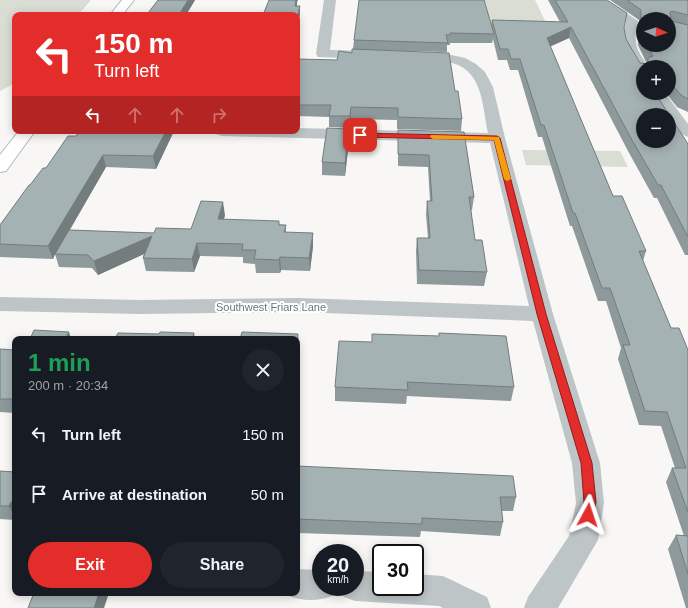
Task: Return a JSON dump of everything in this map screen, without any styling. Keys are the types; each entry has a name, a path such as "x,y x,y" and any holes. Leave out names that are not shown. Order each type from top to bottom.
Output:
{"main road":[{"path":"118,12 128,0"},
{"path":"0,167 25,134"}],"street":[{"path":"330,0 323,54 447,58 460,61 471,67 480,75 486,87 497,138 542,314 586,463 590,502 583,540 540,608"},
{"path":"599,0 636,21"},
{"path":"636,26 628,40 629,47 637,60"},
{"path":"663,100 680,125 688,132"},
{"path":"300,133 497,138"},
{"name":"Southwest Friars Lane","path":"0,304 140,308 248,305 542,314"},
{"path":"300,584 312,585"},
{"path":"364,586 443,590 475,608"}],"shaded area":[{"path":"0,0 91,0 81,12 12,12 12,85 0,91"},
{"path":"450,0 535,0 548,27 454,25"},
{"path":"522,150 620,151 628,167 526,165"}],"building":[{"path":"158,0 188,0 181,12 149,12"},
{"path":"269,0 296,0 295,6 300,6 298,12 264,12"},
{"path":"359,0 484,0 494,34 450,33 450,35 446,35 448,43 354,40"},
{"path":"555,0 607,0 627,13 624,28 626,39 638,60 636,60 636,100 660,100 665,108 636,108 636,147 571,27 547,38 613,196 622,196 646,251 639,251 671,328 679,328 688,350 688,512 672,468 686,468 667,412 645,411 623,345 630,345 610,288 602,288 575,213 573,213 544,125 541,125 520,59 511,59 508,49 500,49 492,20 568,22"},
{"path":"627,0 688,0 688,15 672,11 641,12 641,10"},
{"path":"676,22 688,25 688,99 681,95 676,89 676,60 648,60 648,58 653,56 650,52 676,52"},
{"path":"352,49 449,53 455,91 458,91 462,119 398,117 398,108 351,107 350,116 329,116 331,105 300,105 300,59 337,60 339,51 352,53"},
{"path":"676,125 688,144 688,237 661,185 658,185 637,148 676,148"},
{"path":"327,128 349,129 345,163 322,162"},
{"path":"398,130 464,132 474,197 469,197 475,240 482,240 487,272 419,270 417,238 430,238 427,201 432,201 429,155 398,154"},
{"path":"78,134 164,134 153,156 103,155 48,246 0,244 0,225 29,185 43,168 46,168 68,136 76,136"},
{"path":"201,201 223,202 218,219 279,221 279,225 286,225 284,232 313,233 309,258 280,257 279,260 254,259 256,250 242,250 243,244 197,243 192,259 143,258 152,236 94,261 88,255 55,254 69,230 154,233 156,228 191,229"},
{"path":"34,330 69,332 67,336 31,336"},
{"path":"160,332 194,333 193,336 116,336 118,333 159,334"},
{"path":"242,332 298,334 298,336 241,336"},
{"path":"439,333 506,336 514,387 407,382 408,390 335,387 339,341 372,342 372,334 439,336"},
{"path":"0,349 12,350 12,399 0,399"},
{"path":"300,466 513,476 516,497 500,497 503,522 422,518 422,524 300,519"},
{"path":"0,471 12,472 12,502 9,506 0,506"},
{"path":"676,535 688,536 688,574"},
{"path":"33,596 98,596 94,608 28,608"}],"slow traffic":[{"path":"433,137 497,138 507,179"}],"route":[{"path":"360,135 497,138 542,314 586,463 590,502 588,515"}]}
